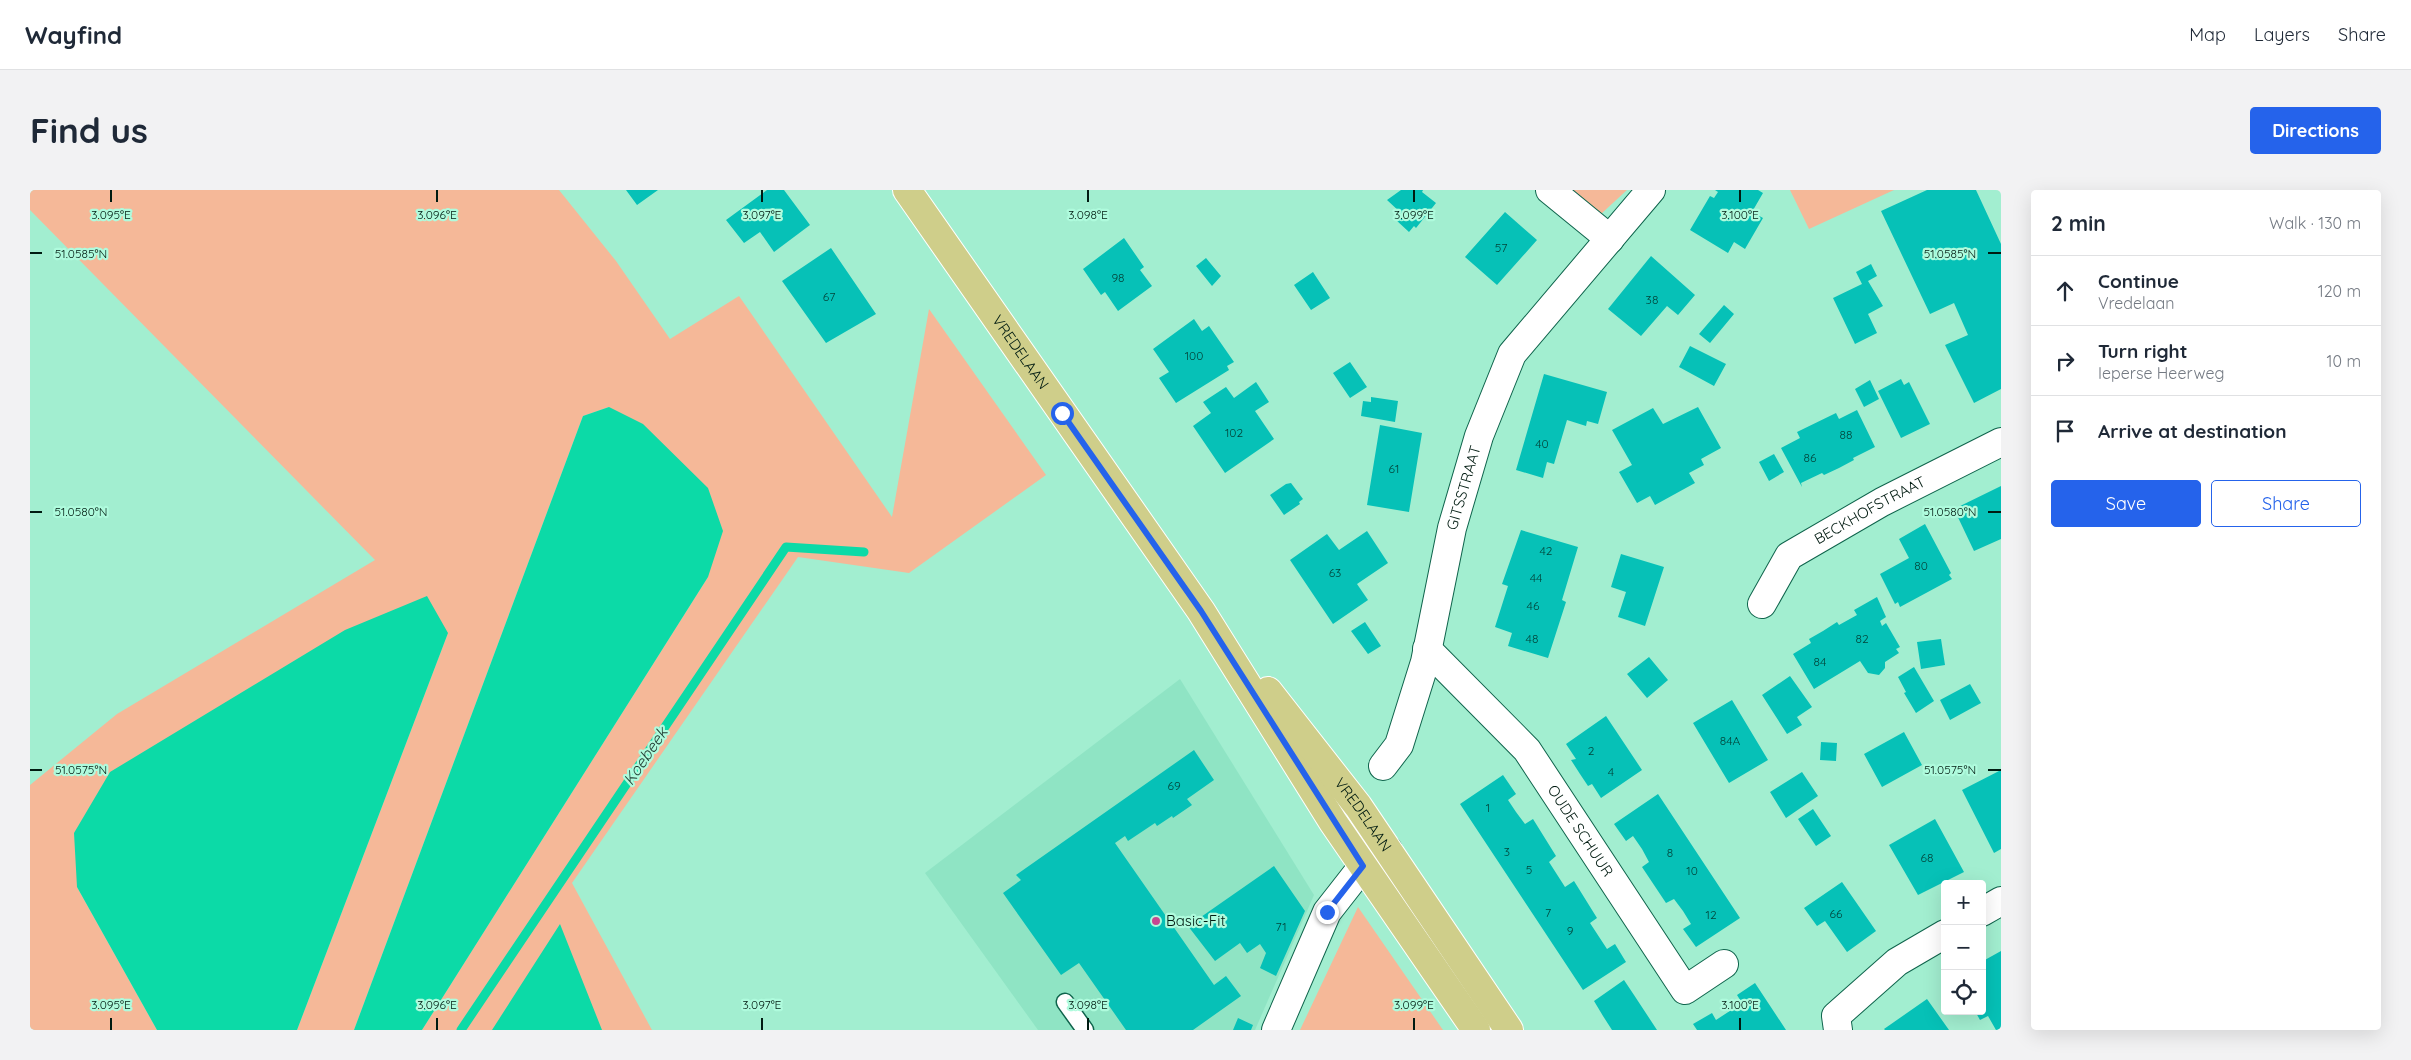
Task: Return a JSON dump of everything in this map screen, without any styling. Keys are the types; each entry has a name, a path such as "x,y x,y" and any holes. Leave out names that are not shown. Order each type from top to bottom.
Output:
{"main road":[{"name":"VREDELAAN","path":"907,190 1201,611 1363,866 1476,1030"},
{"name":"VREDELAAN","path":"1201,611 1290,717 1358,806 1509,1030"}],"street":[{"path":"1550,190 1610,239"},
{"name":"GITSSTRAAT","path":"1382,766 1400,745 1428,649 1455,519 1479,436 1512,354 1651,190"},
{"name":"BECKHOFSTRAAT","path":"1762,604 1789,556 1882,502 2001,442"},
{"name":"OUDE SCHUUR","path":"1428,649 1526,750 1685,990 1724,964"},
{"path":"1276,1030 1327,912 1363,866 1388,850"},
{"path":"1986,910 2001,901"},
{"path":"1838,1030 1836,1016 1897,962 1941,936"}],"lane":[{"path":"1065,1002 1085,1030"}],"shaded area":[{"path":"30,190 559,190 616,261 670,339 739,296 892,517 929,309 1046,475 909,573 798,557 572,883 652,1030 422,1030 708,577 609,407 583,416 354,1030 297,1030 448,633 77,887 157,1030 30,1030 30,785 117,714 375,560 30,210"},
{"path":"1572,190 1627,190 1601,214"},
{"path":"1790,190 1894,190 1809,229"},
{"path":"609,407 643,424 708,488 723,531 708,577 422,1030 354,1030 583,416"},
{"path":"427,596 448,633 297,1030 157,1030 77,887 74,833 110,772 345,630"},
{"path":"1180,679 1314,895 1255,1030 1038,1030 925,873"},
{"path":"1358,907 1443,1030 1300,1030"},
{"path":"560,924 602,1030 492,1030"}],"building":[{"path":"626,190 658,190 637,205"},
{"path":"767,190 784,190 810,225 774,252 760,232 744,243 726,220"},
{"path":"1401,190 1423,190 1422,192 1436,203 1416,228 1414,226 1409,232 1396,220 1401,213 1387,200"},
{"path":"1715,190 1758,190 1763,193 1752,212 1763,218 1745,249 1734,242 1728,253 1690,230 1710,196 1714,198 1718,192"},
{"path":"1927,190 1976,190 2001,244 2001,389 1974,403 1945,345 1968,335 1954,303 1930,314 1881,211"},
{"path":"1505,212 1537,240 1497,285 1465,257"},
{"path":"1124,238 1144,267 1140,270 1152,286 1118,311 1105,292 1101,295 1083,269"},
{"path":"831,248 876,314 826,343 782,281"},
{"path":"1651,256 1695,295 1678,315 1667,306 1641,336 1608,309"},
{"path":"1206,258 1221,276 1212,286 1196,266"},
{"path":"1871,264 1877,276 1868,281 1883,306 1868,314 1877,333 1855,344 1833,298 1862,284 1856,272"},
{"path":"1313,272 1330,298 1311,310 1294,285"},
{"path":"1724,305 1734,314 1710,343 1699,334"},
{"path":"1194,319 1202,331 1209,326 1234,362 1227,366 1229,370 1176,403 1159,378 1169,372 1153,349"},
{"path":"1690,346 1726,364 1714,386 1679,367"},
{"path":"1350,362 1367,387 1350,398 1333,373"},
{"path":"1544,374 1607,392 1598,424 1587,421 1586,426 1567,420 1554,464 1547,462 1543,478 1516,470"},
{"path":"1901,379 1904,385 1909,382 1930,424 1901,438 1878,391"},
{"path":"1870,380 1879,399 1864,407 1855,389"},
{"path":"1256,382 1269,402 1255,411 1274,439 1225,473 1193,426 1211,413 1203,402 1226,387 1234,398"},
{"path":"1371,397 1398,401 1395,422 1361,416 1363,401 1371,402"},
{"path":"1698,407 1721,448 1701,459 1704,465 1689,473 1695,483 1655,505 1650,496 1637,503 1619,472 1632,465 1612,430 1653,408 1663,424"},
{"path":"1857,410 1875,447 1853,458 1854,460 1839,468 1824,475 1822,473 1801,483 1802,487 1781,448 1800,438 1797,432 1836,413 1839,419"},
{"path":"1380,425 1422,433 1409,512 1367,505"},
{"path":"1774,454 1784,472 1769,481 1759,462"},
{"path":"1291,483 1303,499 1299,502 1300,504 1284,515 1270,495 1286,484"},
{"path":"2001,486 2001,539 1974,551 1954,509"},
{"path":"1925,524 1951,573 1949,575 1952,579 1900,607 1898,602 1895,604 1880,574 1909,558 1899,539"},
{"path":"1521,530 1578,547 1562,600 1566,602 1548,658 1508,646 1512,633 1495,627 1508,586 1502,584"},
{"path":"1367,531 1388,563 1357,584 1368,600 1333,624 1290,560 1327,534 1339,550"},
{"path":"1621,554 1664,567 1645,626 1618,617 1626,592 1611,587"},
{"path":"1877,597 1886,617 1880,621 1882,626 1886,623 1900,647 1896,649 1899,653 1885,662 1885,668 1879,675 1868,673 1860,661 1814,689 1793,654 1811,643 1809,639 1837,622 1839,625 1857,615 1854,610"},
{"path":"1365,622 1381,646 1368,654 1351,631"},
{"path":"1941,639 1945,665 1921,669 1917,642"},
{"path":"1649,657 1668,680 1647,698 1627,674"},
{"path":"1914,667 1934,701 1916,713 1904,693 1906,692 1898,677"},
{"path":"1790,676 1812,707 1797,717 1802,725 1787,734 1762,695"},
{"path":"1970,684 1981,703 1950,720 1940,700"},
{"path":"1732,700 1768,760 1729,783 1693,723"},
{"path":"1606,716 1642,770 1601,798 1592,784 1588,786 1580,774 1571,760 1576,759 1566,744"},
{"path":"1904,732 1922,765 1882,787 1864,754"},
{"path":"1821,742 1837,743 1836,761 1820,760"},
{"path":"1194,750 1214,780 1187,799 1192,805 1173,818 1172,816 1157,826 1155,823 1128,841 1125,836 1115,843 1214,985 1226,976 1241,996 1193,1030 1126,1030 1079,963 1061,975 1003,893 1021,880 1016,875"},
{"path":"2001,770 2001,849 1994,853 1962,790"},
{"path":"1802,772 1818,796 1786,818 1770,792"},
{"path":"1503,775 1516,794 1508,800 1525,824 1533,819 1556,856 1549,862 1565,887 1574,881 1597,918 1590,923 1607,949 1615,944 1626,962 1583,990 1460,804"},
{"path":"1658,794 1740,918 1696,947 1683,929 1691,924 1683,911 1674,899 1666,903 1642,867 1649,862 1642,849 1633,836 1626,841 1614,824"},
{"path":"1813,809 1831,836 1816,846 1798,819"},
{"path":"1935,819 1964,872 1948,880 1941,880 1941,884 1918,895 1889,845"},
{"path":"1274,866 1305,911 1276,976 1260,968 1266,953 1260,944 1247,953 1240,943 1215,961 1188,926"},
{"path":"1842,882 1876,931 1847,952 1825,921 1817,926 1804,908"},
{"path":"2001,951 2001,1030 1996,1030 1988,1016 1980,1020 1977,1015 1986,1015 1986,959"},
{"path":"1624,980 1657,1030 1612,1030 1594,1001"},
{"path":"1755,983 1786,1030 1697,1030 1693,1024 1712,1013 1716,1020 1742,1003 1737,995"},
{"path":"1927,999 1949,1030 1884,1029"},
{"path":"1238,1018 1253,1025 1251,1030 1233,1030"}],"waterway":[{"name":"Koebeek","path":"461,1030 786,547 864,552"}],"place":[{"name":"Basic-Fit","path":"1156,921"}],"route":[{"path":"1062,413 1201,611 1333,822 1363,866 1327,912"}]}
